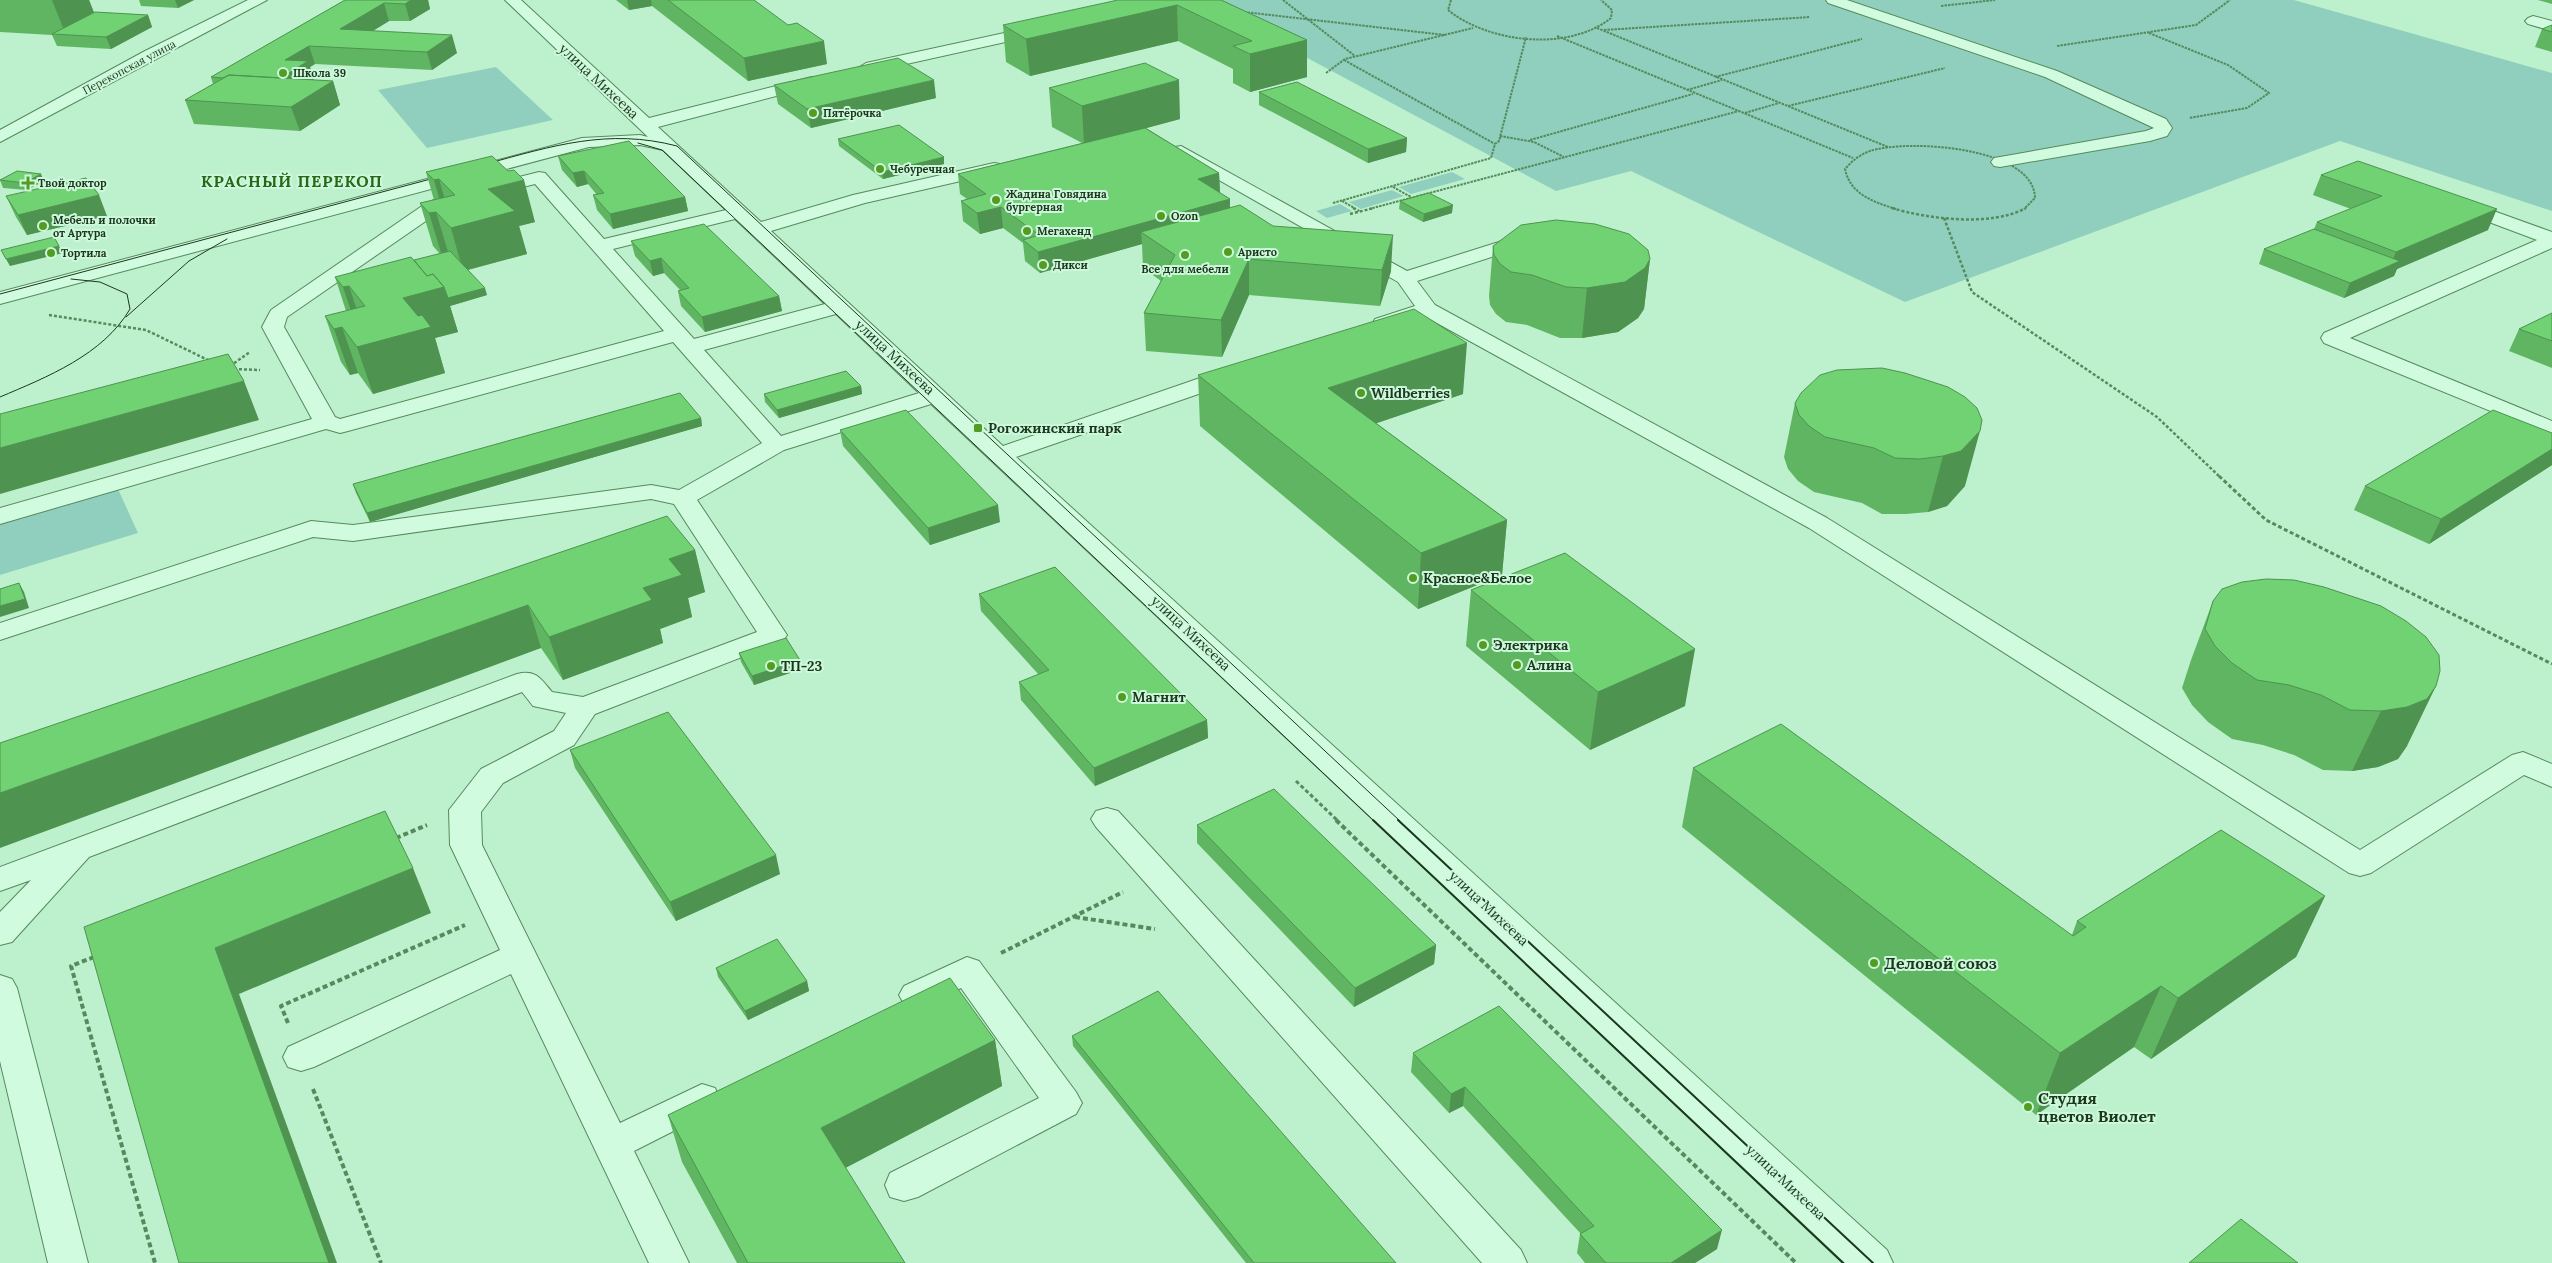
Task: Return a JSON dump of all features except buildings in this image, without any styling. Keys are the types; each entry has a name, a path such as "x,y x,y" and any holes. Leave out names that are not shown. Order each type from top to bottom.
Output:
{"street":[{"name":"Перекопская улица","path":"0,136 151,54 260,0"},
{"name":"улица Михеева","path":"512,0 647,124 999,455 1873,1263"},
{"path":"1833,0 1874,12 2051,74 2160,123 2162,128 2161,132 2150,136 2000,162"},
{"path":"2533,21 2552,26"},
{"path":"854,72 1053,27"},
{"path":"647,124 825,79"},
{"path":"0,298 588,142 640,140 671,147"},
{"path":"1166,142 1405,278 1428,309 1818,523 2360,865 2523,762 2552,777"},
{"path":"600,246 749,221 860,199 1014,164"},
{"path":"326,422 273,327 278,314 429,210 449,200 539,177 776,445"},
{"path":"2488,215 2552,240"},
{"path":"1405,278 1549,232"},
{"path":"2552,240 2332,338 2552,429"},
{"path":"0,516 326,422 340,426 685,341 841,306"},
{"path":"1363,331 1428,309"},
{"path":"999,455 1260,365"},
{"path":"0,632 310,528 353,534 650,492 683,498 776,445 936,395"},
{"path":"0,879 527,680 544,700 584,707 772,635 683,498"},
{"path":"584,707 564,738 492,776 465,810 466,846 670,1263"},
{"path":"1107,819 1507,1263"},
{"path":"0,933 81,848"},
{"path":"301,1057 520,955"},
{"path":"887,1009 967,970 1063,1103 904,1185"},
{"path":"0,988 68,1263"},
{"path":"612,1144 727,1087"}],"path":[{"path":"1283,0 1355,56"},
{"path":"1451,0 1448,10 1456,19 1473,28 1526,37 1557,36 1597,28 1610,18 1612,10 1601,0"},
{"path":"1788,106 1996,55 2196,25 2230,0"},
{"path":"1243,12 1445,35"},
{"path":"1601,30 1874,12"},
{"path":"1715,77 1912,26"},
{"path":"1326,73 1344,60 1355,56 1473,28"},
{"path":"1597,28 1888,147"},
{"path":"2148,33 2228,64 2270,93 2246,108 2160,123"},
{"path":"1557,36 1853,158"},
{"path":"1292,215 1491,158 1495,144 1500,136 1526,37"},
{"path":"1344,60 1495,144"},
{"path":"1686,90 1722,80"},
{"path":"1530,140 1694,94"},
{"path":"1744,114 1780,103"},
{"path":"1311,226 1412,197 1739,111"},
{"path":"1500,136 1530,140 1553,149 1564,157"},
{"path":"1916,145 1947,148 1977,154 2000,162 2023,174 2034,186 2035,198 2025,208 2004,216 1976,219 1944,218 1911,213 1882,204 1860,193 1847,180 1845,168 1853,158 1868,151 1916,145"},
{"path":"1394,187 1412,197"},
{"path":"1342,201 1360,212"},
{"path":"1944,218 1972,292 2157,416 2266,520 2552,664"},
{"path":"44,315 146,330 217,364"},
{"path":"276,333 226,369 298,372"},
{"path":"391,840 465,810"},
{"path":"967,970 1158,874"},
{"path":"1073,917 1215,938"},
{"path":"98,955 71,966 155,1263"}],"shaded area":[{"path":"1199,0 2294,0 2552,73 2552,211 2340,141 1905,302 1631,171 1556,191"},
{"path":"496,67 553,120 427,148 378,90"},
{"path":"1452,172 1465,179 1411,194 1399,187"},
{"path":"1392,190 1404,196 1361,209 1349,202"},
{"path":"1340,204 1352,211 1327,218 1316,211"},
{"path":"118,489 138,533 0,575 0,523"}],"tram line":[{"path":"486,164 557,146 604,139 652,141 677,146 1400,821"},
{"path":"638,143 662,150 1374,821"},
{"path":"0,294 442,176"},
{"path":"126,317 189,261 227,239"},
{"path":"0,397 55,372 89,352 119,325 130,309 127,294 100,282 71,279"},
{"path":"1373,820 1843,1263"},
{"path":"1398,820 1873,1263"}],"place":[{"name":"Школа 39","path":"283,73"},
{"name":"Пятёрочка","path":"813,113"},
{"name":"Чебуречная","path":"880,169"},
{"name":"Твой доктор","path":"28,183"},
{"name":"Жадина Говядина бургерная","path":"996,200"},
{"name":"Ozon","path":"1161,216"},
{"name":"Мебель и полочки от Артура","path":"43,226"},
{"name":"Мегахенд","path":"1027,231"},
{"name":"Аристо","path":"1228,252"},
{"name":"Тортила","path":"51,253"},
{"name":"Все для мебели","path":"1185,255"},
{"name":"Дикси","path":"1043,265"},
{"name":"Wildberries","path":"1361,393"},
{"name":"Рогожинский парк","path":"978,428"},
{"name":"Красное&Белое","path":"1413,578"},
{"name":"Электрика","path":"1483,645"},
{"name":"Алина","path":"1517,665"},
{"name":"ТП-23","path":"771,666"},
{"name":"Магнит","path":"1122,697"},
{"name":"Деловой союз","path":"1874,963"},
{"name":"Студия цветов Виолет","path":"2028,1107"}],"district":[{"name":"КРАСНЫЙ ПЕРЕКОП","path":"292,181"}]}
